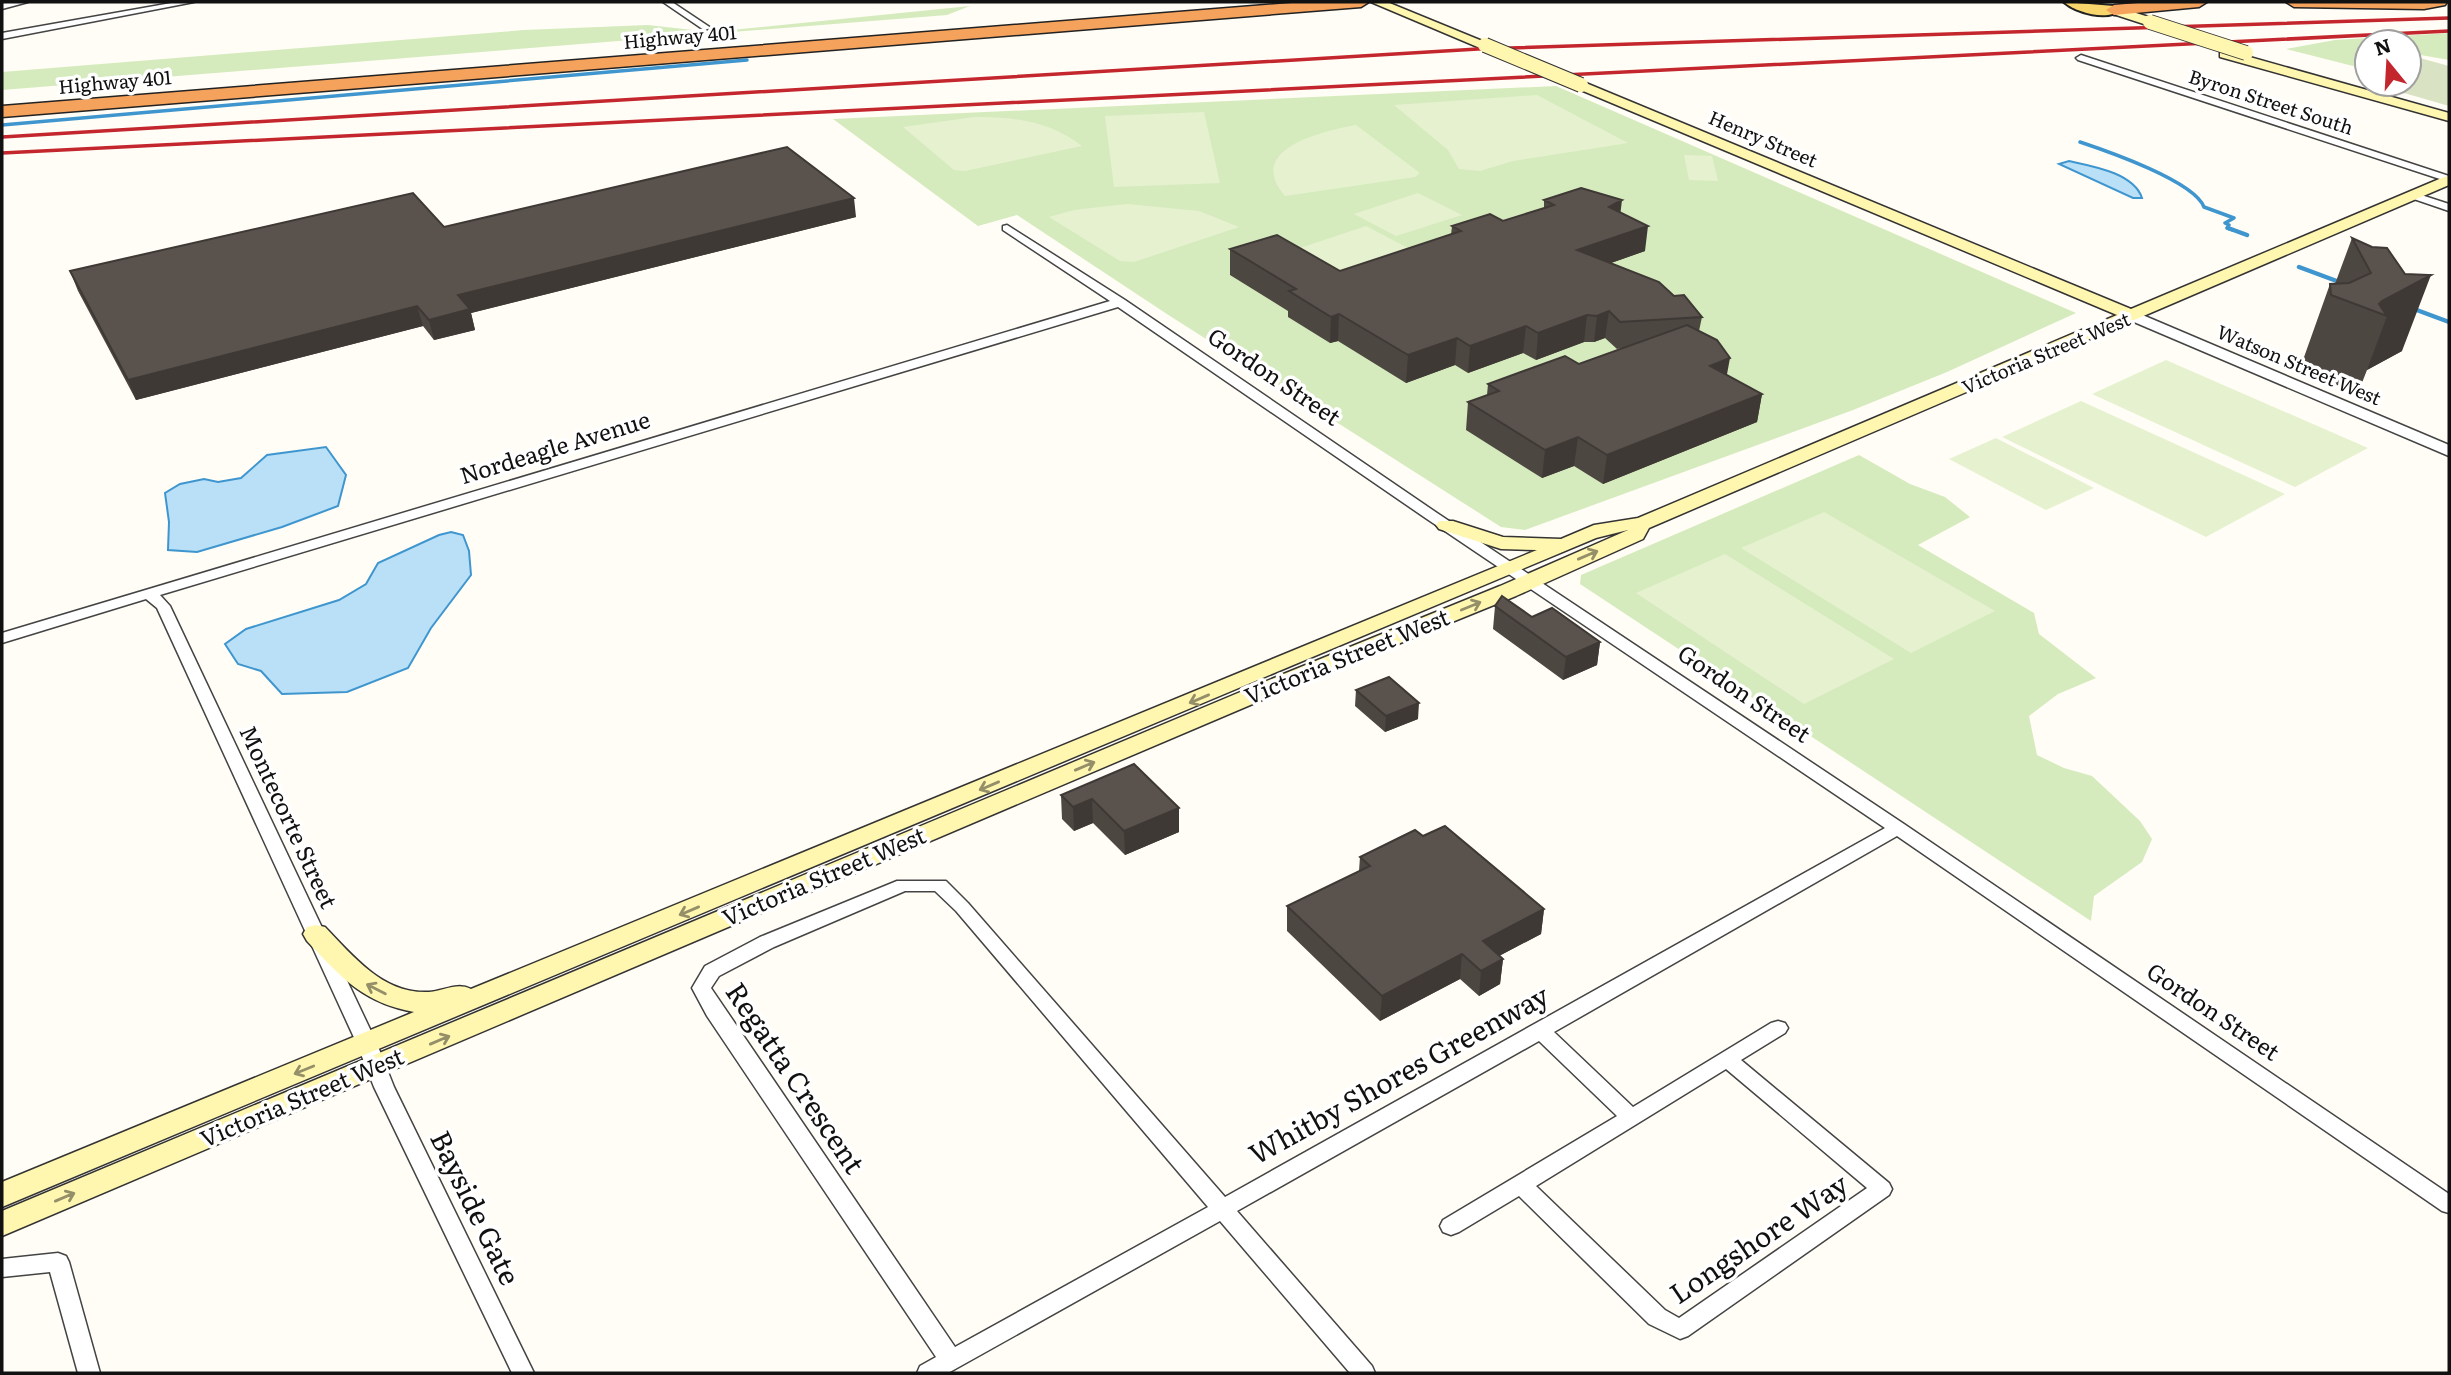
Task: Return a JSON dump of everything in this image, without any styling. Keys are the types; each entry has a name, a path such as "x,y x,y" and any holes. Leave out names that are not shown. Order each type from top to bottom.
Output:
{"highway":[{"path":"995,19 1190,2"},
{"name":"Highway 401","path":"2,101 1218,2"},
{"name":"Highway 401","path":"2,111 1361,2"},
{"path":"2099,7 2138,2"},
{"path":"2099,7 2199,2"},
{"path":"2294,2 2439,2"}],"main road":[{"name":"Henry Street","path":"1377,2 2133,316"},
{"path":"2071,2 2099,7 2246,53 2449,110"},
{"path":"2099,7 2131,23 2225,54 2449,117"},
{"name":"Victoria Street West","path":"2,1195 372,1055 1294,678 1520,575 1574,540 1618,524 1642,524 2449,180"},
{"name":"Victoria Street West","path":"2,1224 372,1055 580,956 1520,575 1636,535 1642,524"},
{"path":"1446,525 1501,543 1552,545 1574,540"},
{"path":"316,934 368,987 409,1004 450,999 580,956"}],"street":[{"path":"2,6 24,2"},
{"path":"2,36 118,11 190,2"},
{"path":"667,2 707,28"},
{"name":"Byron Street South","path":"2081,58 2449,180"},
{"path":"2412,195 2449,208"},
{"name":"Gordon Street","path":"1007,228 1121,302 1446,525 1898,828 2449,1205"},
{"name":"Nordeagle Avenue","path":"2,638 1121,302"},
{"name":"Watson Street West","path":"2133,316 2449,451"},
{"name":"Montecorte Street","path":"149,594 163,606 372,1055"},
{"name":"Whitby Shores Greenway","path":"928,1373 1898,828"},
{"name":"Regatta Crescent","path":"951,1360 714,1011 702,988 712,971 766,942 903,884 940,885 1223,1209"},
{"path":"1451,1226 1778,1028"},
{"path":"1539,1030 1630,1116"},
{"name":"Bayside Gate","path":"372,1055 384,1087 523,1373"},
{"name":"Longshore Way","path":"1521,1185 1657,1317 1680,1329 1882,1189 1727,1059"},
{"path":"1223,1209 1364,1373"},
{"path":"2,1268 58,1262 89,1373"}],"green space":[{"path":"970,6 947,15 2,90 2,72 524,30 648,25 711,32"},
{"path":"2449,33 2449,60 2423,55 2423,35"},
{"path":"2353,39 2353,66 2286,49"},
{"path":"2423,59 2449,66 2449,106 2421,98"},
{"path":"1556,86 2076,313 1947,372 1853,410 1525,530 1501,527 1017,215 978,226 833,119"},
{"path":"1537,95 1628,143 1513,161 1480,171 1459,169 1448,150 1394,105"},
{"path":"1204,112 1220,183 1114,187 1105,116"},
{"path":"974,117 1031,122 1057,131 1082,146 965,171 954,170 903,127"},
{"path":"1356,125 1420,173 1415,177 1285,196 1275,180 1274,166 1281,154 1308,138"},
{"path":"1684,155 1712,156 1718,181 1689,180"},
{"path":"1418,193 1462,215 1396,236 1354,214"},
{"path":"1127,204 1199,211 1239,227 1134,262 1120,261 1049,217 1074,210"},
{"path":"1366,226 1410,249 1343,271 1300,248"},
{"path":"2166,360 2368,448 2295,487 2092,394"},
{"path":"2081,401 2285,494 2206,537 2002,437"},
{"path":"1996,438 2094,488 2046,510 1949,459"},
{"path":"1859,455 1910,484 1945,497 1970,517 1918,545 2034,613 2039,634 2096,678 2058,694 2029,716 2037,755 2064,768 2092,776 2140,821 2152,839 2142,862 2094,896 2091,921 1580,584 1581,575"},
{"path":"1824,512 1995,611 1911,653 1741,548"},
{"path":"1725,554 1894,659 1804,704 1636,593"}],"water":[{"path":"2069,161 2100,168 2121,177 2138,189 2142,198 2133,198 2059,164"},
{"path":"326,447 346,475 338,506 282,527 197,552 168,550 169,522 165,493 180,484 204,479 218,482 241,478 267,455"},
{"path":"451,532 463,535 469,551 471,575 431,628 408,668 347,692 282,694 261,671 238,664 225,644 246,629 339,600 366,584 378,563"}],"building":[{"path":"787,147 854,198 458,295 470,309 429,320 417,306 128,380 70,271 413,193 444,227"},
{"path":"1581,188 1622,200 1609,207 1648,226 1577,250 1659,282 1674,296 1684,295 1702,317 1620,322 1609,311 1597,316 1587,315 1538,333 1526,326 1470,346 1457,338 1408,355 1339,314 1331,317 1289,291 1296,289 1230,249 1277,235 1340,271 1461,231 1452,226 1490,214 1503,221 1554,205 1544,200"},
{"path":"2352,238 2372,247 2387,248 2405,274 2431,275 2382,301 2379,304 2387,316 2331,295 2330,284 2349,283 2371,273"},
{"path":"1687,325 1717,340 1730,358 1710,366 1762,394 1607,455 1578,437 1545,450 1468,402 1499,391 1488,384 1565,356 1579,364"},
{"path":"1502,596 1532,617 1552,608 1600,642 1566,657 1495,606"},
{"path":"1389,677 1419,703 1386,716 1356,690"},
{"path":"1134,764 1179,808 1124,831 1092,799 1073,807 1061,795"},
{"path":"1445,826 1544,909 1483,941 1503,959 1481,971 1462,954 1382,996 1287,906 1370,866 1360,857 1415,830 1423,836"}],"waterway":[{"path":"2,125 747,60"},
{"path":"2080,142 2167,177 2197,197 2204,207 2234,218 2225,223 2229,225 2227,228 2233,230"},
{"path":"2228,228 2247,235"},
{"path":"2299,267 2342,283"},
{"path":"2414,309 2449,322"}],"railway":[{"path":"2,137 1478,49 2449,18"},
{"path":"2,153 2449,31"}]}
